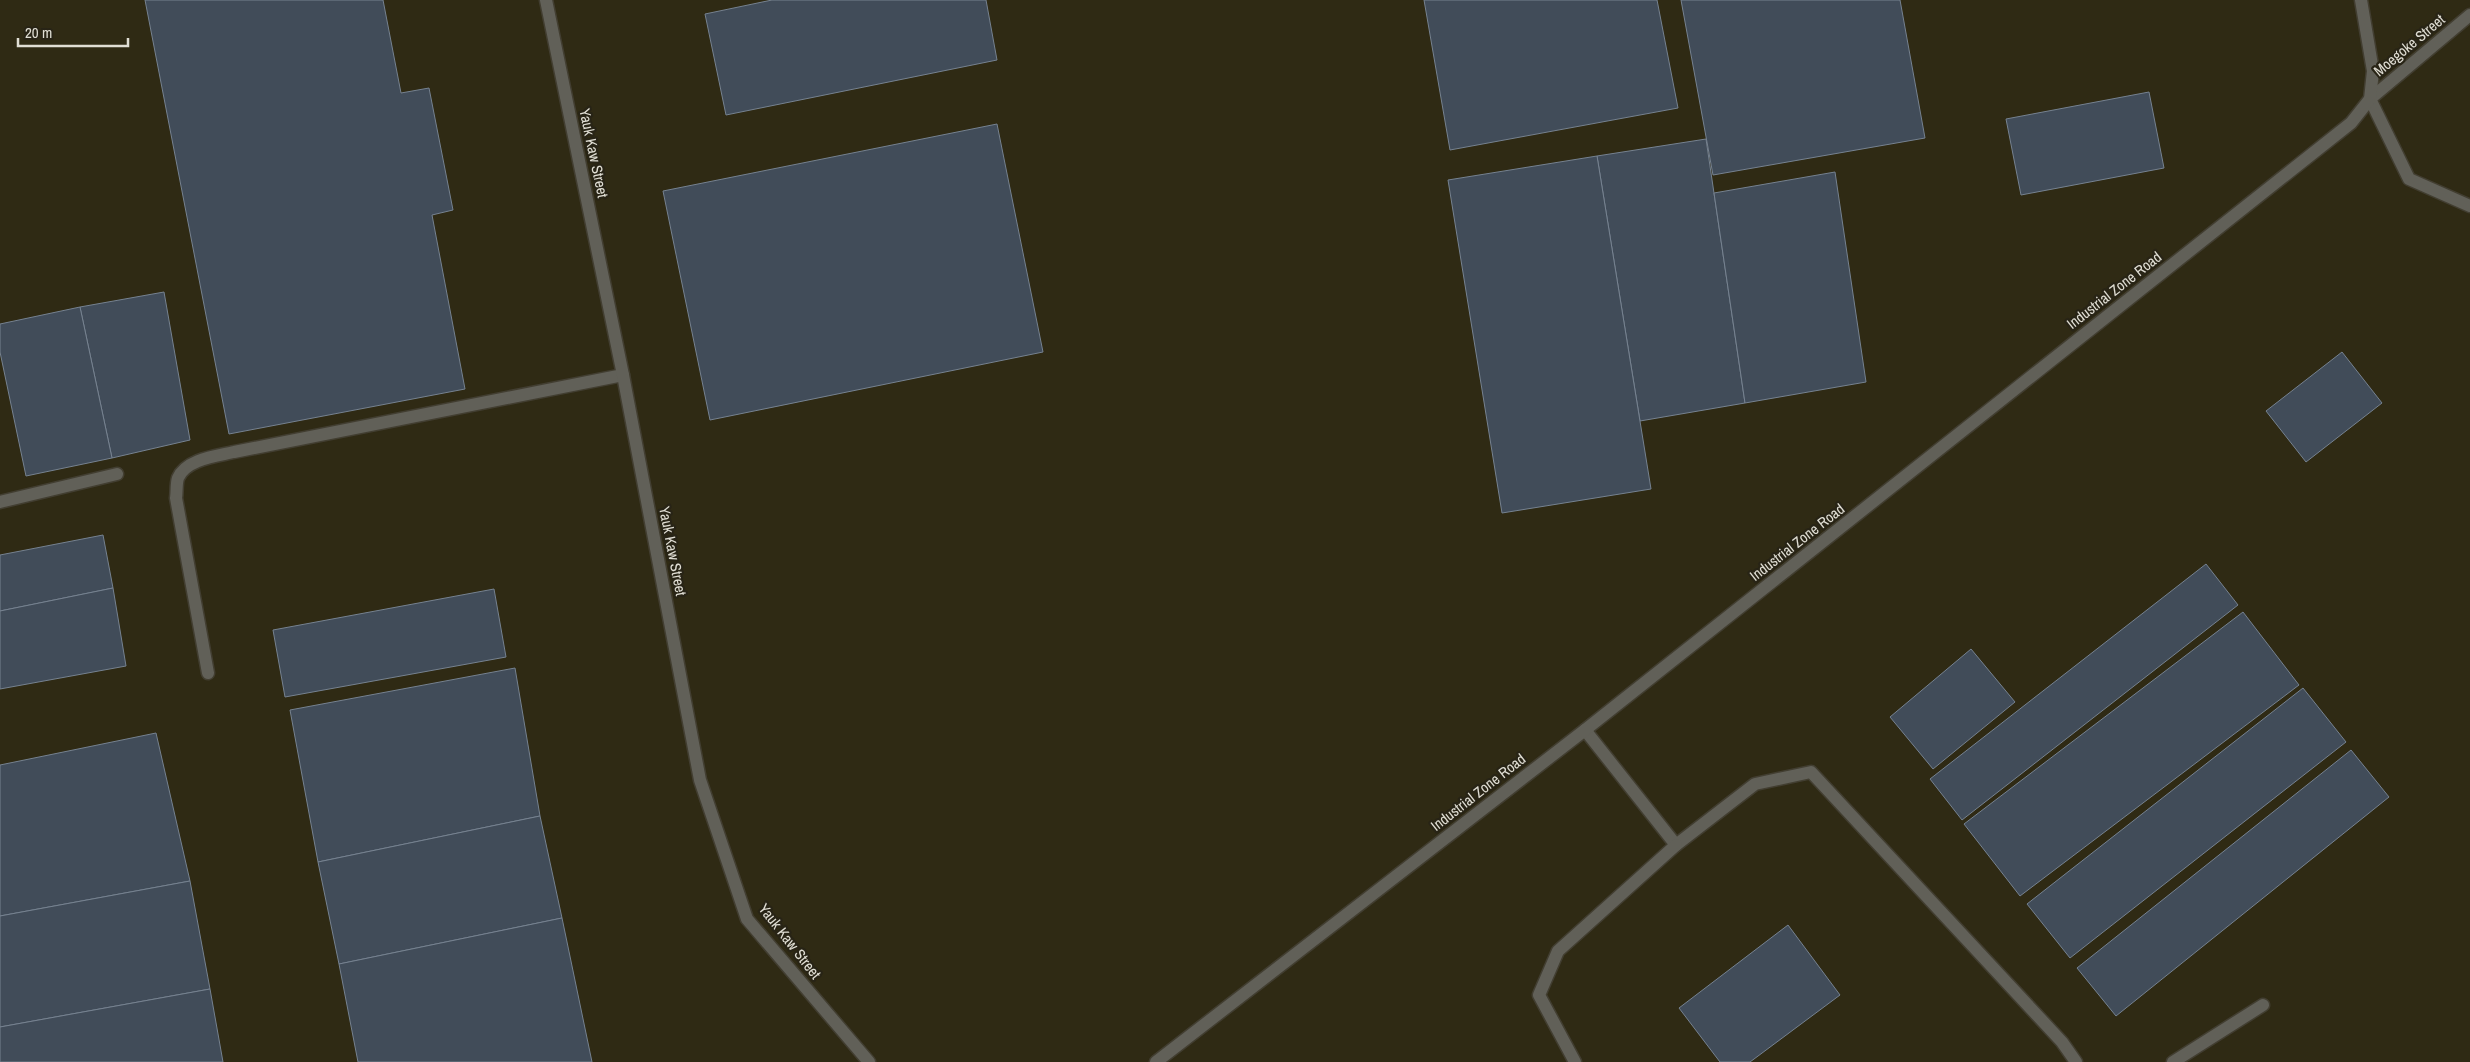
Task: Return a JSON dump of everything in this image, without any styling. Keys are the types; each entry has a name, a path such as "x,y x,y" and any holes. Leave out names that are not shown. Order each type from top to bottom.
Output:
{"street":[{"name":"Yauk Kaw Street","path":"546,0 623,375 700,780 747,919 869,1062"},
{"path":"2362,0 2373,71 2370,99 2410,179 2470,206"},
{"name":"Moegoke Street","path":"2370,99 2470,15"},
{"name":"Industrial Zone Road","path":"1156,1062 1586,730 2352,123 2370,99"},
{"path":"208,673 176,498 178,478 188,466 234,452 623,375"},
{"path":"0,502 117,474"},
{"path":"1586,730 1676,845"},
{"path":"1575,1062 1539,995 1558,951 1676,845 1754,784 1811,772 2062,1042 2076,1062"},
{"path":"2172,1062 2263,1005"}],"shaded area":[{"path":"0,0 2470,0 2470,1062 0,1062"}],"building":[{"path":"145,0 383,0 401,93 429,88 453,210 432,215 465,389 229,434"},
{"path":"772,0 986,0 997,60 726,115 705,14"},
{"path":"1424,0 1657,0 1678,108 1450,150"},
{"path":"1681,0 1900,0 1925,138 1713,175"},
{"path":"2149,92 2164,168 2021,195 2006,119"},
{"path":"997,124 1043,352 710,420 663,191"},
{"path":"1706,139 1745,403 1640,421 1597,156"},
{"path":"1597,156 1651,489 1502,513 1448,180"},
{"path":"1835,172 1866,382 1745,403 1714,193"},
{"path":"164,292 190,440 112,458 80,307"},
{"path":"80,307 112,458 26,476 0,352 0,324"},
{"path":"2342,352 2382,403 2306,462 2266,411"},
{"path":"103,535 113,588 0,611 0,555"},
{"path":"2206,564 2238,605 1962,820 1930,779"},
{"path":"113,588 126,666 0,689 0,611"},
{"path":"494,589 506,657 285,697 273,630"},
{"path":"2243,612 2299,685 2020,896 1964,824"},
{"path":"1971,649 2015,702 1933,769 1890,717"},
{"path":"515,668 540,816 318,862 290,710"},
{"path":"2303,688 2346,742 2070,958 2027,904"},
{"path":"156,733 190,881 0,916 0,765"},
{"path":"2351,750 2389,797 2116,1016 2077,968"},
{"path":"540,816 562,918 339,964 318,862"},
{"path":"190,881 210,989 0,1027 0,916"},
{"path":"562,918 592,1062 358,1062 339,964"},
{"path":"1788,925 1840,995 1750,1062 1720,1062 1679,1008"},
{"path":"210,989 223,1062 0,1062 0,1027"}]}
